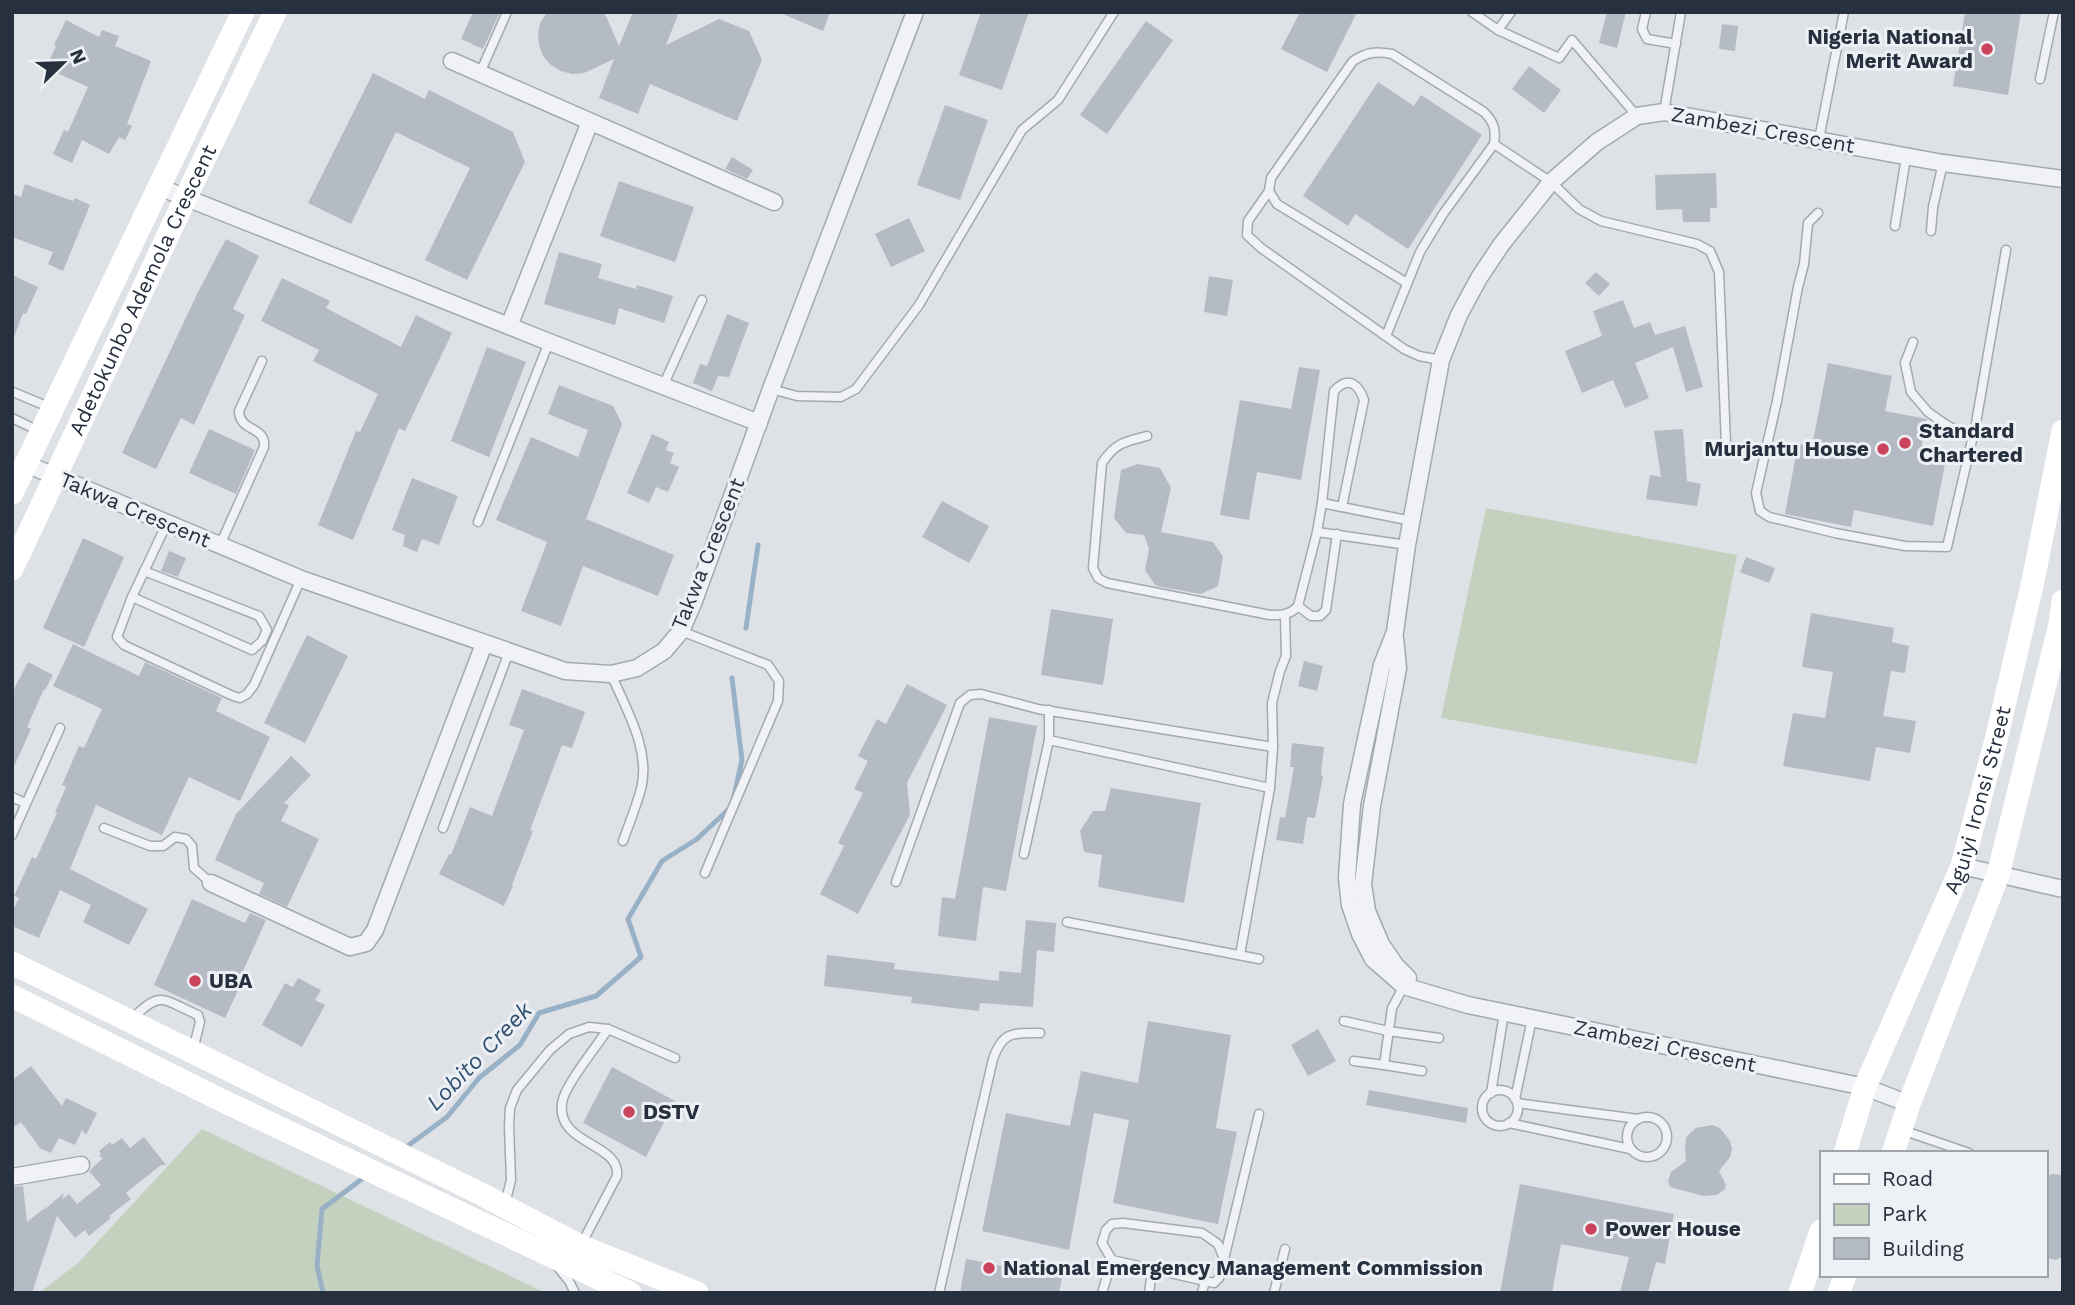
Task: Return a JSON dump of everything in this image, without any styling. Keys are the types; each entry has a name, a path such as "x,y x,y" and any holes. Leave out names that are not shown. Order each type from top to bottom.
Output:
{"main road":[{"name":"Adetokunbo Ademola Crescent","path":"12,493 243,12"},
{"name":"Adetokunbo Ademola Crescent","path":"12,569 275,12"},
{"name":"Aguiyi Ironsi Street","path":"1846,1151 1865,1087 1962,866 1997,736 2033,581 2063,431"},
{"name":"Aguiyi Ironsi Street","path":"1894,1151 1909,1104 1998,874 2061,624 2063,601"},
{"path":"12,962 483,1195 580,1246 696,1293"},
{"path":"12,996 223,1101 629,1293"},
{"path":"1800,1293 1820,1234"}],"street":[{"name":"Takwa Crescent","path":"26,464 301,579 484,644 565,671 611,674 637,668 664,651 681,631 915,12"},
{"path":"452,61 774,202"},
{"name":"Zambezi Crescent","path":"1420,992 1396,966 1381,944 1367,911 1363,884 1372,806 1398,668 1395,632 1407,545 1441,360 1459,315 1501,245 1551,182 1597,142 1637,116 1664,112 1906,157 2063,179"},
{"path":"509,326 590,122"},
{"path":"159,187 759,424"},
{"name":"Zambezi Crescent","path":"1395,632 1382,665 1352,804 1347,878 1350,905 1360,934 1373,959 1404,986 1468,1005 1865,1087 1909,1104"},
{"path":"211,883 350,947 366,943 375,930 484,644"},
{"path":"1962,866 2063,890"},
{"path":"12,1177 81,1165"}],"lane":[{"path":"480,73 507,12"},
{"path":"771,389 797,396 841,397 856,389 919,305 1022,130 1058,100 1114,12"},
{"path":"1472,12 1498,30 1559,58 1573,40 1637,116"},
{"path":"1498,30 1511,12"},
{"path":"1646,12 1642,29 1647,39 1676,44"},
{"path":"1664,112 1681,12"},
{"path":"1819,139 1844,12"},
{"path":"2040,79 2054,12"},
{"path":"1386,336 1420,252 1443,214 1494,144 1496,131 1493,121 1484,112 1392,54 1379,52 1366,53 1353,61 1271,178 1269,191 1248,221 1247,235 1261,248 1404,349 1419,356 1441,360"},
{"path":"1494,144 1551,182 1578,209 1601,221 1698,244 1710,251 1719,272 1726,444"},
{"path":"1895,226 1906,157"},
{"path":"1931,231 1943,163"},
{"path":"1269,191 1277,204 1407,283"},
{"path":"1818,213 1808,222 1804,264 1756,493 1760,511 1769,517 1847,535 1905,546 1947,547 1973,436 2006,250"},
{"path":"662,386 702,300"},
{"path":"478,522 548,342"},
{"path":"1913,342 1905,363 1911,392 1928,412 1945,425 1962,434 1973,436"},
{"path":"220,545 264,447 265,440 261,434 243,424 239,418 239,411 262,360"},
{"path":"1147,436 1124,442 1111,449 1102,463 1093,568 1098,578 1107,583 1270,615 1285,615 1294,611 1298,606 1317,532 1334,391 1340,385 1348,383 1355,384 1364,400 1342,507"},
{"path":"13,392 51,408"},
{"path":"12,418 41,432"},
{"path":"1322,503 1412,521"},
{"path":"167,523 132,597 117,637 124,645 240,698 254,685 301,579"},
{"path":"1317,532 1407,545"},
{"path":"1298,606 1311,616 1320,616 1326,610 1337,534"},
{"path":"132,597 251,650 262,641 267,630 259,616 144,571"},
{"path":"1240,955 1270,788 1272,703 1286,656 1285,615"},
{"path":"681,631 768,665 779,681 778,701 705,873"},
{"path":"443,828 509,652"},
{"path":"611,674 638,738 644,763 642,788 623,842"},
{"path":"896,882 960,703 970,695 981,694 1024,706 1273,747"},
{"path":"1024,853 1049,740 1049,710"},
{"path":"12,835 60,729"},
{"path":"1049,740 1270,788"},
{"path":"12,797 25,803"},
{"path":"104,828 150,846 163,846 175,837 186,839 192,846 194,869 211,883"},
{"path":"1067,922 1259,959"},
{"path":"1384,1065 1392,1008 1404,986"},
{"path":"130,1021 151,1001 159,999 198,1015 200,1022 193,1051"},
{"path":"1491,1093 1504,1013"},
{"path":"1509,1124 1517,1113 1516,1101 1532,1019"},
{"path":"1344,1021 1439,1038"},
{"path":"505,1207 511,1180 510,1108 517,1090 550,1050 569,1034 589,1027 608,1029 675,1058"},
{"path":"580,1246 617,1176 618,1168 614,1160 578,1138 564,1121 562,1103 569,1086 608,1029"},
{"path":"939,1293 998,1045 1005,1037 1017,1033 1040,1033"},
{"path":"1354,1062 1422,1071"},
{"path":"1630,1149 1509,1124 1495,1125 1484,1117 1483,1104 1485,1097 1497,1090 1504,1091 1516,1101 1638,1119 1652,1118 1663,1126 1666,1132 1665,1146 1655,1156 1648,1158 1635,1154 1627,1143 1628,1129 1638,1119"},
{"path":"1224,1259 1218,1244 1202,1233 1112,1224 1106,1230 1102,1243 1112,1260 1214,1283 1219,1278 1224,1259 1259,1114"},
{"path":"1902,1130 1959,1151"},
{"path":"1275,1293 1285,1249"},
{"path":"549,1255 575,1293"},
{"path":"1102,1293 1112,1260"},
{"path":"1149,1293 1152,1270"},
{"path":"1202,1293 1205,1281"}],"green space":[{"path":"1486,508 1737,555 1697,764 1441,718"},
{"path":"202,1129 546,1293 39,1293 78,1263"}],"building":[{"path":"473,12 500,12 483,49 461,39"},
{"path":"547,12 602,12 619,46 633,12 679,12 666,45 719,19 749,31 762,60 737,121 650,84 638,114 599,98 614,59 584,73 572,74 551,65 543,56 538,34 540,23"},
{"path":"778,12 830,12 823,31"},
{"path":"981,12 1029,12 1002,90 959,75"},
{"path":"1300,12 1357,12 1327,72 1281,49"},
{"path":"1607,12 1626,12 1617,48 1599,43"},
{"name":"Nigeria National Merit Award","path":"1965,12 2021,12 2008,95 1953,86"},
{"path":"66,20 99,37 102,30 119,36 115,46 151,61 127,124 132,126 125,140 119,137 109,154 82,140 72,163 53,154 64,130 68,132 88,87 46,68"},
{"path":"1146,21 1173,40 1107,134 1080,115"},
{"path":"1722,24 1738,26 1735,51 1719,49"},
{"path":"1529,66 1561,90 1544,113 1512,89"},
{"path":"373,73 425,99 429,90 513,132 525,162 467,280 425,260 470,168 396,132 351,224 308,203"},
{"path":"1378,82 1414,106 1421,95 1482,135 1408,249 1355,214 1348,226 1303,196"},
{"path":"945,105 988,120 960,200 917,185"},
{"path":"732,157 753,170 747,179 725,169"},
{"path":"1716,173 1717,208 1710,208 1710,222 1683,222 1682,209 1656,210 1655,175"},
{"path":"619,181 694,207 675,262 600,236"},
{"path":"25,184 90,205 63,271 48,264 53,252 12,237 12,194 21,197"},
{"path":"909,218 925,251 891,267 875,234"},
{"path":"226,239 259,256 233,309 245,315 194,425 181,418 156,469 122,453"},
{"path":"559,252 602,264 598,278 636,289 637,285 673,296 664,323 619,308 615,325 544,304"},
{"path":"1596,272 1610,284 1599,296 1585,283"},
{"path":"12,275 38,287 26,314 23,313 14,337 12,337"},
{"path":"1209,276 1233,280 1227,316 1204,312"},
{"path":"282,278 330,301 326,308 401,347 416,315 452,333 405,431 399,428 353,540 318,525 356,431 360,432 378,394 313,361 319,350 261,321"},
{"path":"1623,300 1634,328 1650,322 1655,335 1685,326 1703,387 1686,392 1673,347 1635,363 1649,398 1625,408 1613,380 1582,393 1565,351 1602,336 1593,311"},
{"path":"727,314 749,323 729,377 718,376 712,391 693,383 700,364 707,366"},
{"path":"487,347 526,362 489,457 451,441"},
{"name":"Murjantu House","path":"1828,363 1892,376 1885,411 1927,419 1920,454 1946,459 1933,526 1854,510 1851,527 1785,514 1798,444 1812,447"},
{"path":"1299,367 1320,370 1301,480 1257,472 1249,520 1220,515 1240,400 1291,409"},
{"path":"559,385 613,406 622,424 586,519 674,555 658,596 583,566 561,626 521,611 547,542 496,520 531,437 578,457 588,430 548,414"},
{"path":"209,429 255,450 236,494 189,473"},
{"path":"1683,429 1687,481 1701,484 1697,506 1646,499 1650,475 1661,477 1654,431"},
{"path":"652,434 669,442 666,450 674,453 670,463 679,467 668,492 656,487 649,503 627,493"},
{"path":"1138,464 1160,468 1171,488 1161,532 1213,542 1223,557 1218,586 1201,594 1156,586 1145,570 1149,549 1144,535 1126,533 1114,518 1121,470"},
{"path":"412,478 458,496 439,545 422,539 417,552 403,546 405,535 392,530"},
{"path":"942,501 989,526 969,563 922,537"},
{"path":"83,538 124,557 84,647 43,628"},
{"path":"169,551 186,558 178,577 161,571"},
{"path":"1746,557 1775,568 1769,583 1740,572"},
{"path":"1051,609 1113,619 1103,685 1041,675"},
{"path":"1811,613 1894,628 1892,642 1909,646 1905,673 1891,671 1883,716 1916,721 1910,753 1876,747 1870,781 1783,766 1793,713 1825,718 1833,672 1802,667"},
{"path":"307,635 348,656 305,743 264,723"},
{"path":"73,644 139,676 145,662 222,698 216,711 270,737 240,801 189,777 162,835 96,805 70,869 148,909 129,945 83,922 91,905 60,890 39,938 12,926 12,912 19,898 14,896 32,857 36,859 57,813 66,787 62,785 79,746 84,748 102,709 53,686"},
{"path":"1304,661 1323,666 1317,691 1298,686"},
{"path":"28,662 53,675 27,727 31,729 12,771 12,693"},
{"path":"907,684 947,705 907,783 910,815 858,914 820,894 844,846 838,843 863,793 854,789 868,761 858,756 877,719 886,724"},
{"path":"522,689 585,712 572,748 562,745 504,906 439,874 449,854 451,855 470,807 492,816 524,730 509,725"},
{"path":"989,717 1037,726 1006,891 983,887 976,941 938,936 942,897 955,899"},
{"path":"1292,743 1324,747 1323,776 1315,818 1307,817 1303,844 1276,840 1280,817 1285,818 1294,767 1290,767"},
{"path":"291,756 311,775 284,803 289,805 281,821 319,839 287,907 259,894 264,883 215,860 236,814"},
{"path":"1111,788 1201,803 1184,903 1098,887 1102,855 1084,852 1080,831 1093,811 1105,811"},
{"path":"192,899 245,923 250,913 266,920 225,1018 154,985"},
{"path":"1026,920 1056,923 1054,952 1037,950 1033,1007 980,1003 979,1011 911,1003 912,997 824,986 827,955 895,963 894,969 999,981 999,971 1021,973"},
{"path":"298,978 321,990 315,1000 325,1005 302,1047 262,1025 285,983 293,987"},
{"path":"1148,1021 1231,1035 1216,1128 1237,1132 1218,1224 1113,1203 1129,1120 1094,1113 1069,1250 982,1231 1006,1113 1070,1126 1081,1071 1138,1083"},
{"path":"1318,1029 1336,1061 1308,1076 1291,1045"},
{"path":"31,1066 62,1106 66,1098 97,1113 86,1135 82,1130 75,1145 59,1138 51,1153 40,1148 21,1122 12,1128 12,1080"},
{"name":"DSTV","path":"612,1067 675,1101 646,1157 583,1123"},
{"path":"1369,1090 1468,1108 1466,1123 1366,1105"},
{"path":"1712,1125 1720,1128 1730,1141 1732,1149 1730,1157 1719,1171 1726,1185 1725,1189 1717,1195 1703,1196 1670,1187 1668,1181 1671,1172 1686,1161 1686,1138 1696,1128"},
{"path":"144,1137 166,1165 161,1165 126,1193 131,1199 89,1236 85,1230 75,1238 57,1216 32,1293 12,1293 12,1187 23,1186 27,1222 64,1193 62,1200 69,1194 77,1204 101,1185 89,1171 103,1158 99,1156 99,1151 110,1142 112,1145 122,1138 130,1148"},
{"path":"2052,1174 2063,1175 2063,1257 2056,1260 2047,1258 2047,1177"},
{"name":"Power House","path":"1520,1184 1674,1214 1665,1264 1656,1262 1648,1293 1620,1293 1629,1257 1561,1244 1552,1293 1500,1293"},
{"name":"National Emergency Management Commission","path":"966,1259 1062,1277 1059,1293 960,1293"}],"waterway":[{"name":"Lobito Creek","path":"746,628 758,545"},
{"name":"Lobito Creek","path":"732,678 742,760 734,796"},
{"name":"Lobito Creek","path":"402,1150 447,1117 479,1078 520,1045 539,1013 596,996 641,957 628,919 662,861 697,839 732,806"},
{"name":"Lobito Creek","path":"323,1293 317,1266 322,1209 366,1176"}],"place":[{"name":"Nigeria National Merit Award","path":"1987,49"},
{"name":"Standard Chartered","path":"1905,443"},
{"name":"Murjantu House","path":"1883,449"},
{"name":"UBA","path":"195,981"},
{"name":"DSTV","path":"629,1112"},
{"name":"Power House","path":"1591,1229"},
{"name":"National Emergency Management Commission","path":"989,1268"}]}
